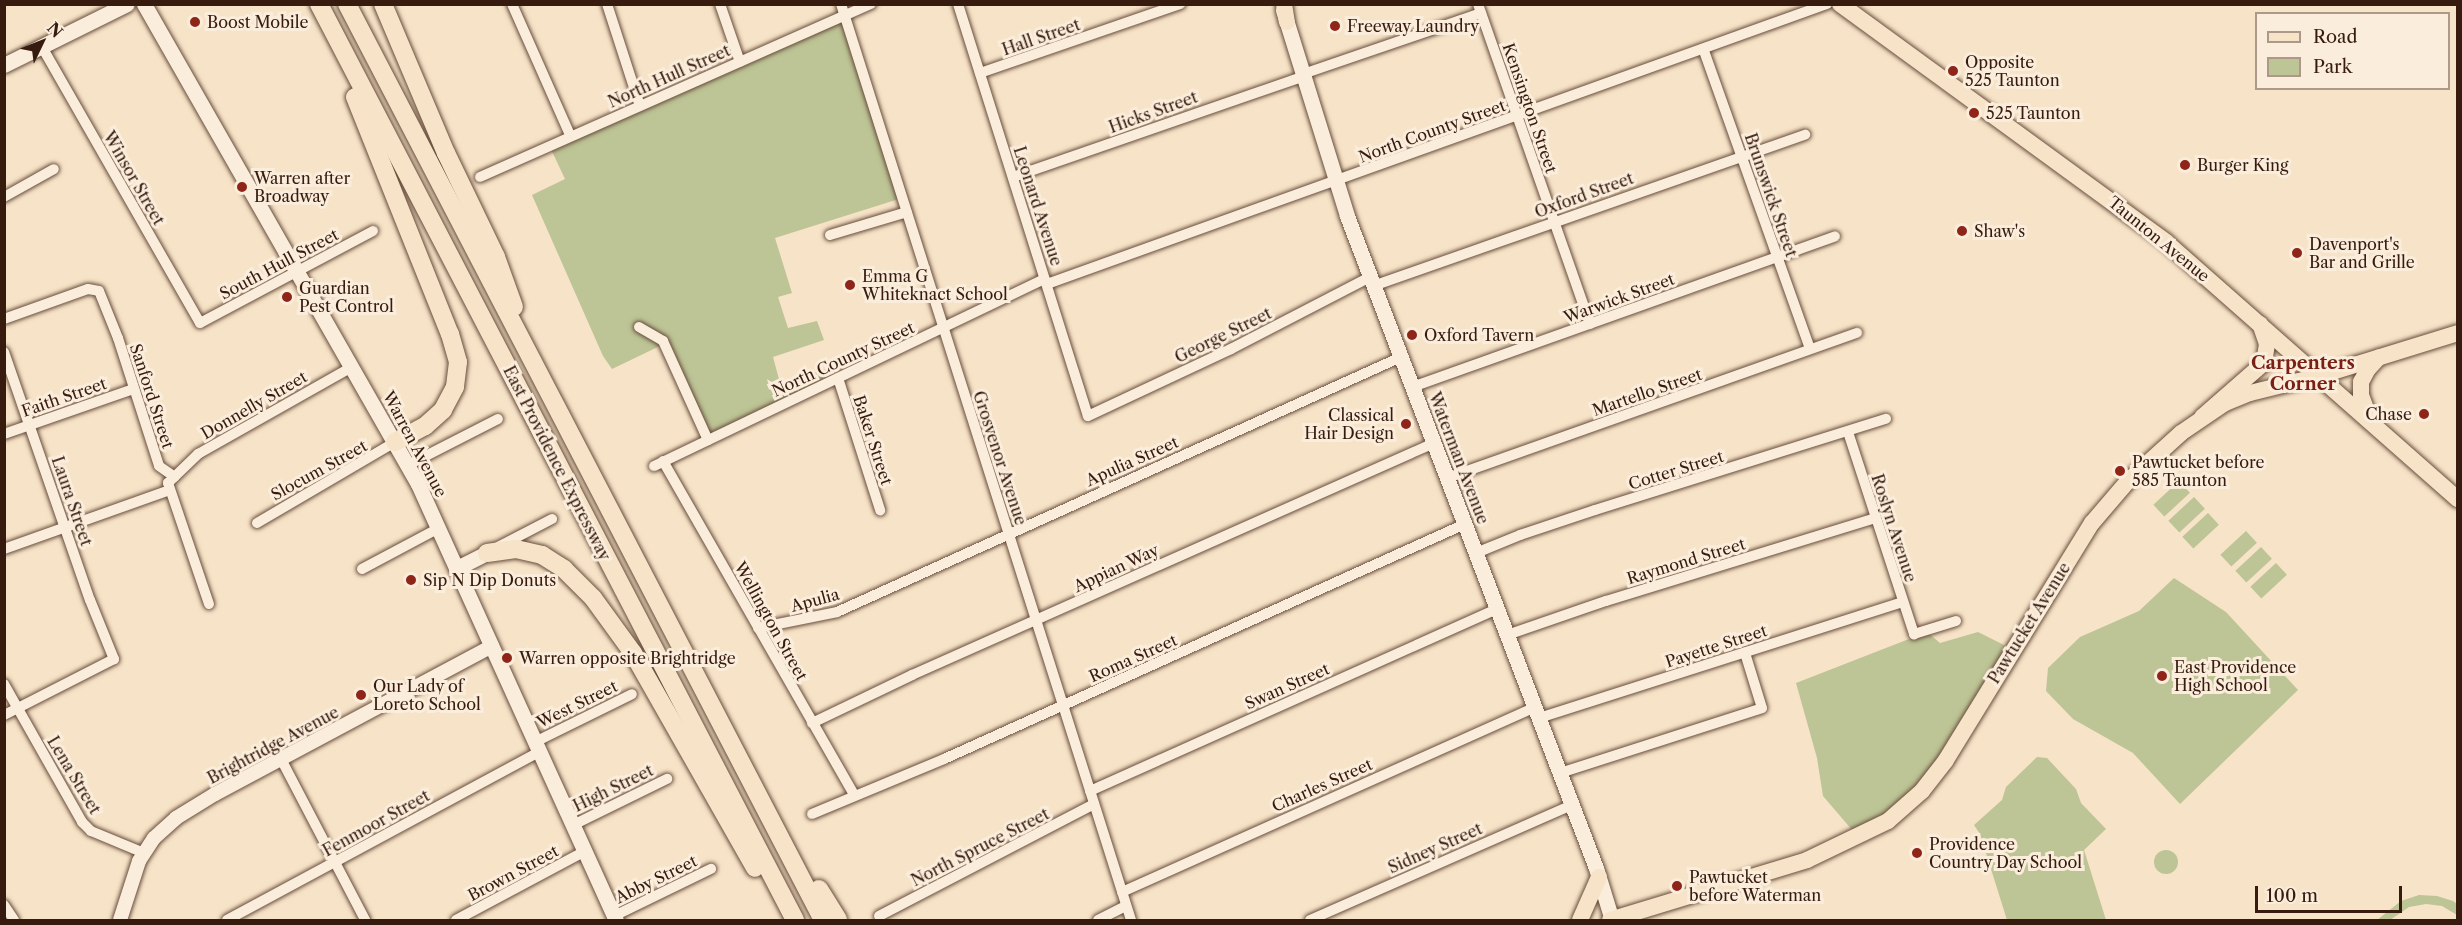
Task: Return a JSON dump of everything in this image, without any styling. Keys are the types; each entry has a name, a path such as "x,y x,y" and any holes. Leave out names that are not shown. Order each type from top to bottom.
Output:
{"highway":[{"name":"East Providence Expressway","path":"346,4 823,921"},
{"path":"383,4 446,153 496,257 540,376"},
{"name":"East Providence Expressway","path":"321,9 795,921"},
{"path":"321,9 450,334 458,362 455,387 443,410 425,426 396,442"},
{"path":"487,553 516,549 542,555 564,569 599,606 639,663 786,921"},
{"path":"732,746 838,921"}],"main road":[{"path":"4,65 127,4"},
{"name":"Warren Avenue","path":"144,4 408,465 439,528 615,918"},
{"path":"1283,4 1287,22"},
{"name":"Taunton Avenue","path":"1840,4 2141,222 2259,323 2457,499"},
{"name":"Waterman Avenue","path":"1287,22 1335,181 1599,877 1611,920"},
{"path":"2202,417 2264,363 2267,344 2259,323"},
{"name":"Pawtucket Avenue","path":"1611,920 1737,879 1807,860 1872,831 1903,808 1922,791 1946,760 2092,523 2127,482 2202,417 2250,393 2319,376 2457,333"},
{"path":"2375,425 2363,404 2361,388 2364,375 2379,357"},
{"path":"457,568 487,553"},
{"path":"1580,921 1599,877"}],"street":[{"path":"512,4 570,135"},
{"path":"607,4 640,106"},
{"path":"720,4 740,62"},
{"name":"Grosvenor Avenue","path":"841,4 1131,921"},
{"name":"North Hull Street","path":"480,177 570,135 871,4"},
{"name":"Leonard Avenue","path":"958,4 1088,416"},
{"name":"Hall Street","path":"980,73 1180,4"},
{"name":"North County Street","path":"659,463 1046,281 1704,51 1827,4"},
{"name":"Hicks Street","path":"1013,177 1357,56 1479,9"},
{"name":"Kensington Street","path":"1479,9 1590,324"},
{"name":"Winsor Street","path":"42,47 200,323"},
{"name":"Brunswick Street","path":"1704,51 1810,350"},
{"name":"Oxford Street","path":"1372,281 1554,222 1741,155 1805,135"},
{"path":"4,197 54,169"},
{"path":"830,235 907,212"},
{"name":"South Hull Street","path":"200,323 372,231"},
{"name":"Warwick Street","path":"1412,387 1835,236"},
{"name":"George Street","path":"1088,416 1372,281"},
{"name":"Sanford Street","path":"4,320 88,289 99,291 118,338 159,466 175,477"},
{"path":"639,327 663,341 708,440"},
{"name":"Martello Street","path":"1447,478 1857,333"},
{"name":"Laura Street","path":"4,352 65,528 114,659 18,708"},
{"name":"Apulia Street","path":"877,594 1401,357"},
{"name":"Donnelly Street","path":"175,477 198,454 352,367"},
{"name":"Baker Street","path":"838,378 880,510"},
{"name":"Faith Street","path":"4,434 133,389"},
{"path":"408,465 498,419"},
{"name":"Cotter Street","path":"1476,554 1573,517 1886,419"},
{"name":"Roslyn Avenue","path":"1848,432 1914,634 1956,621"},
{"name":"Slocum Street","path":"257,522 396,442"},
{"name":"Appian Way","path":"812,723 912,675 1434,443"},
{"name":"Wellington Street","path":"659,463 854,794"},
{"path":"175,477 168,483 208,604"},
{"path":"4,549 170,490"},
{"name":"Raymond Street","path":"1507,635 1606,601 1875,518"},
{"path":"487,553 552,519"},
{"name":"Roma Street","path":"812,814 854,794 944,759 1465,524"},
{"path":"362,569 439,528"},
{"name":"Apulia","path":"758,628 837,612 877,594"},
{"name":"Payette Street","path":"1537,713 1745,653 1902,602"},
{"name":"Swan Street","path":"1090,791 1497,609"},
{"name":"Brightridge Avenue","path":"120,920 144,853 154,838 176,818 492,646"},
{"path":"1560,773 1762,708 1745,653"},
{"name":"Lena Street","path":"4,684 82,822 91,831 144,853"},
{"name":"West Street","path":"537,747 632,694"},
{"path":"4,715 18,708"},
{"name":"Charles Street","path":"1122,892 1537,713"},
{"name":"Fenmoor Street","path":"227,921 537,747"},
{"path":"281,759 365,921"},
{"name":"High Street","path":"573,825 667,779"},
{"name":"North Spruce Street","path":"879,916 1094,804"},
{"name":"Sidney Street","path":"1310,921 1572,805"},
{"name":"Brown Street","path":"456,921 585,851"},
{"name":"Abby Street","path":"615,918 711,869"},
{"path":"4,905 14,921"},
{"path":"1098,921 1126,906"}],"green space":[{"path":"840,17 902,198 775,238 792,293 778,297 788,328 817,321 824,340 773,357 780,383 826,369 832,381 707,440 664,344 612,369 603,356 532,195 565,179 549,145"},
{"path":"2179,481 2190,493 2164,517 2153,505"},
{"path":"2194,497 2205,509 2179,533 2168,521"},
{"path":"2208,513 2219,525 2193,549 2182,537"},
{"path":"2246,531 2257,543 2231,567 2220,555"},
{"path":"2261,547 2272,559 2246,583 2235,571"},
{"path":"2276,563 2287,575 2261,599 2250,587"},
{"path":"2174,578 2226,612 2298,690 2180,804 2133,753 2073,719 2046,691 2048,668 2080,637 2139,611"},
{"path":"1927,632 1940,643 1978,632 2016,651 1931,783 1859,838 1823,796 1817,758 1796,683"},
{"path":"2037,757 2047,758 2076,789 2081,803 2106,829 2084,850 2106,920 2007,920 1980,834 1974,825 2002,800 2006,787"},
{"path":"2161,850 2171,850 2178,857 2178,867 2171,874 2161,874 2154,867 2154,857"},
{"path":"2419,895 2437,896 2453,901 2457,904 2457,915 2442,906 2426,904 2409,907 2390,920 2377,920 2401,901"}],"place":[{"name":"Boost Mobile","path":"195,22"},
{"name":"Freeway Laundry","path":"1335,26"},
{"name":"Opposite 525 Taunton","path":"1953,71"},
{"name":"525 Taunton","path":"1974,113"},
{"name":"Burger King","path":"2185,165"},
{"name":"Warren after Broadway","path":"242,187"},
{"name":"Shaw's","path":"1962,231"},
{"name":"Davenport's Bar and Grille","path":"2297,253"},
{"name":"Emma G Whiteknact School","path":"850,285"},
{"name":"Guardian Pest Control","path":"287,297"},
{"name":"Oxford Tavern","path":"1412,335"},
{"name":"Chase","path":"2424,414"},
{"name":"Classical Hair Design","path":"1406,424"},
{"name":"Pawtucket before 585 Taunton","path":"2120,471"},
{"name":"Sip N Dip Donuts","path":"411,580"},
{"name":"Warren opposite Brightridge","path":"507,658"},
{"name":"East Providence High School","path":"2162,676"},
{"name":"Our Lady of Loreto School","path":"361,695"},
{"name":"Providence Country Day School","path":"1917,853"},
{"name":"Pawtucket before Waterman","path":"1677,886"}],"district":[{"name":"Carpenters Corner","path":"2303,374"}]}
